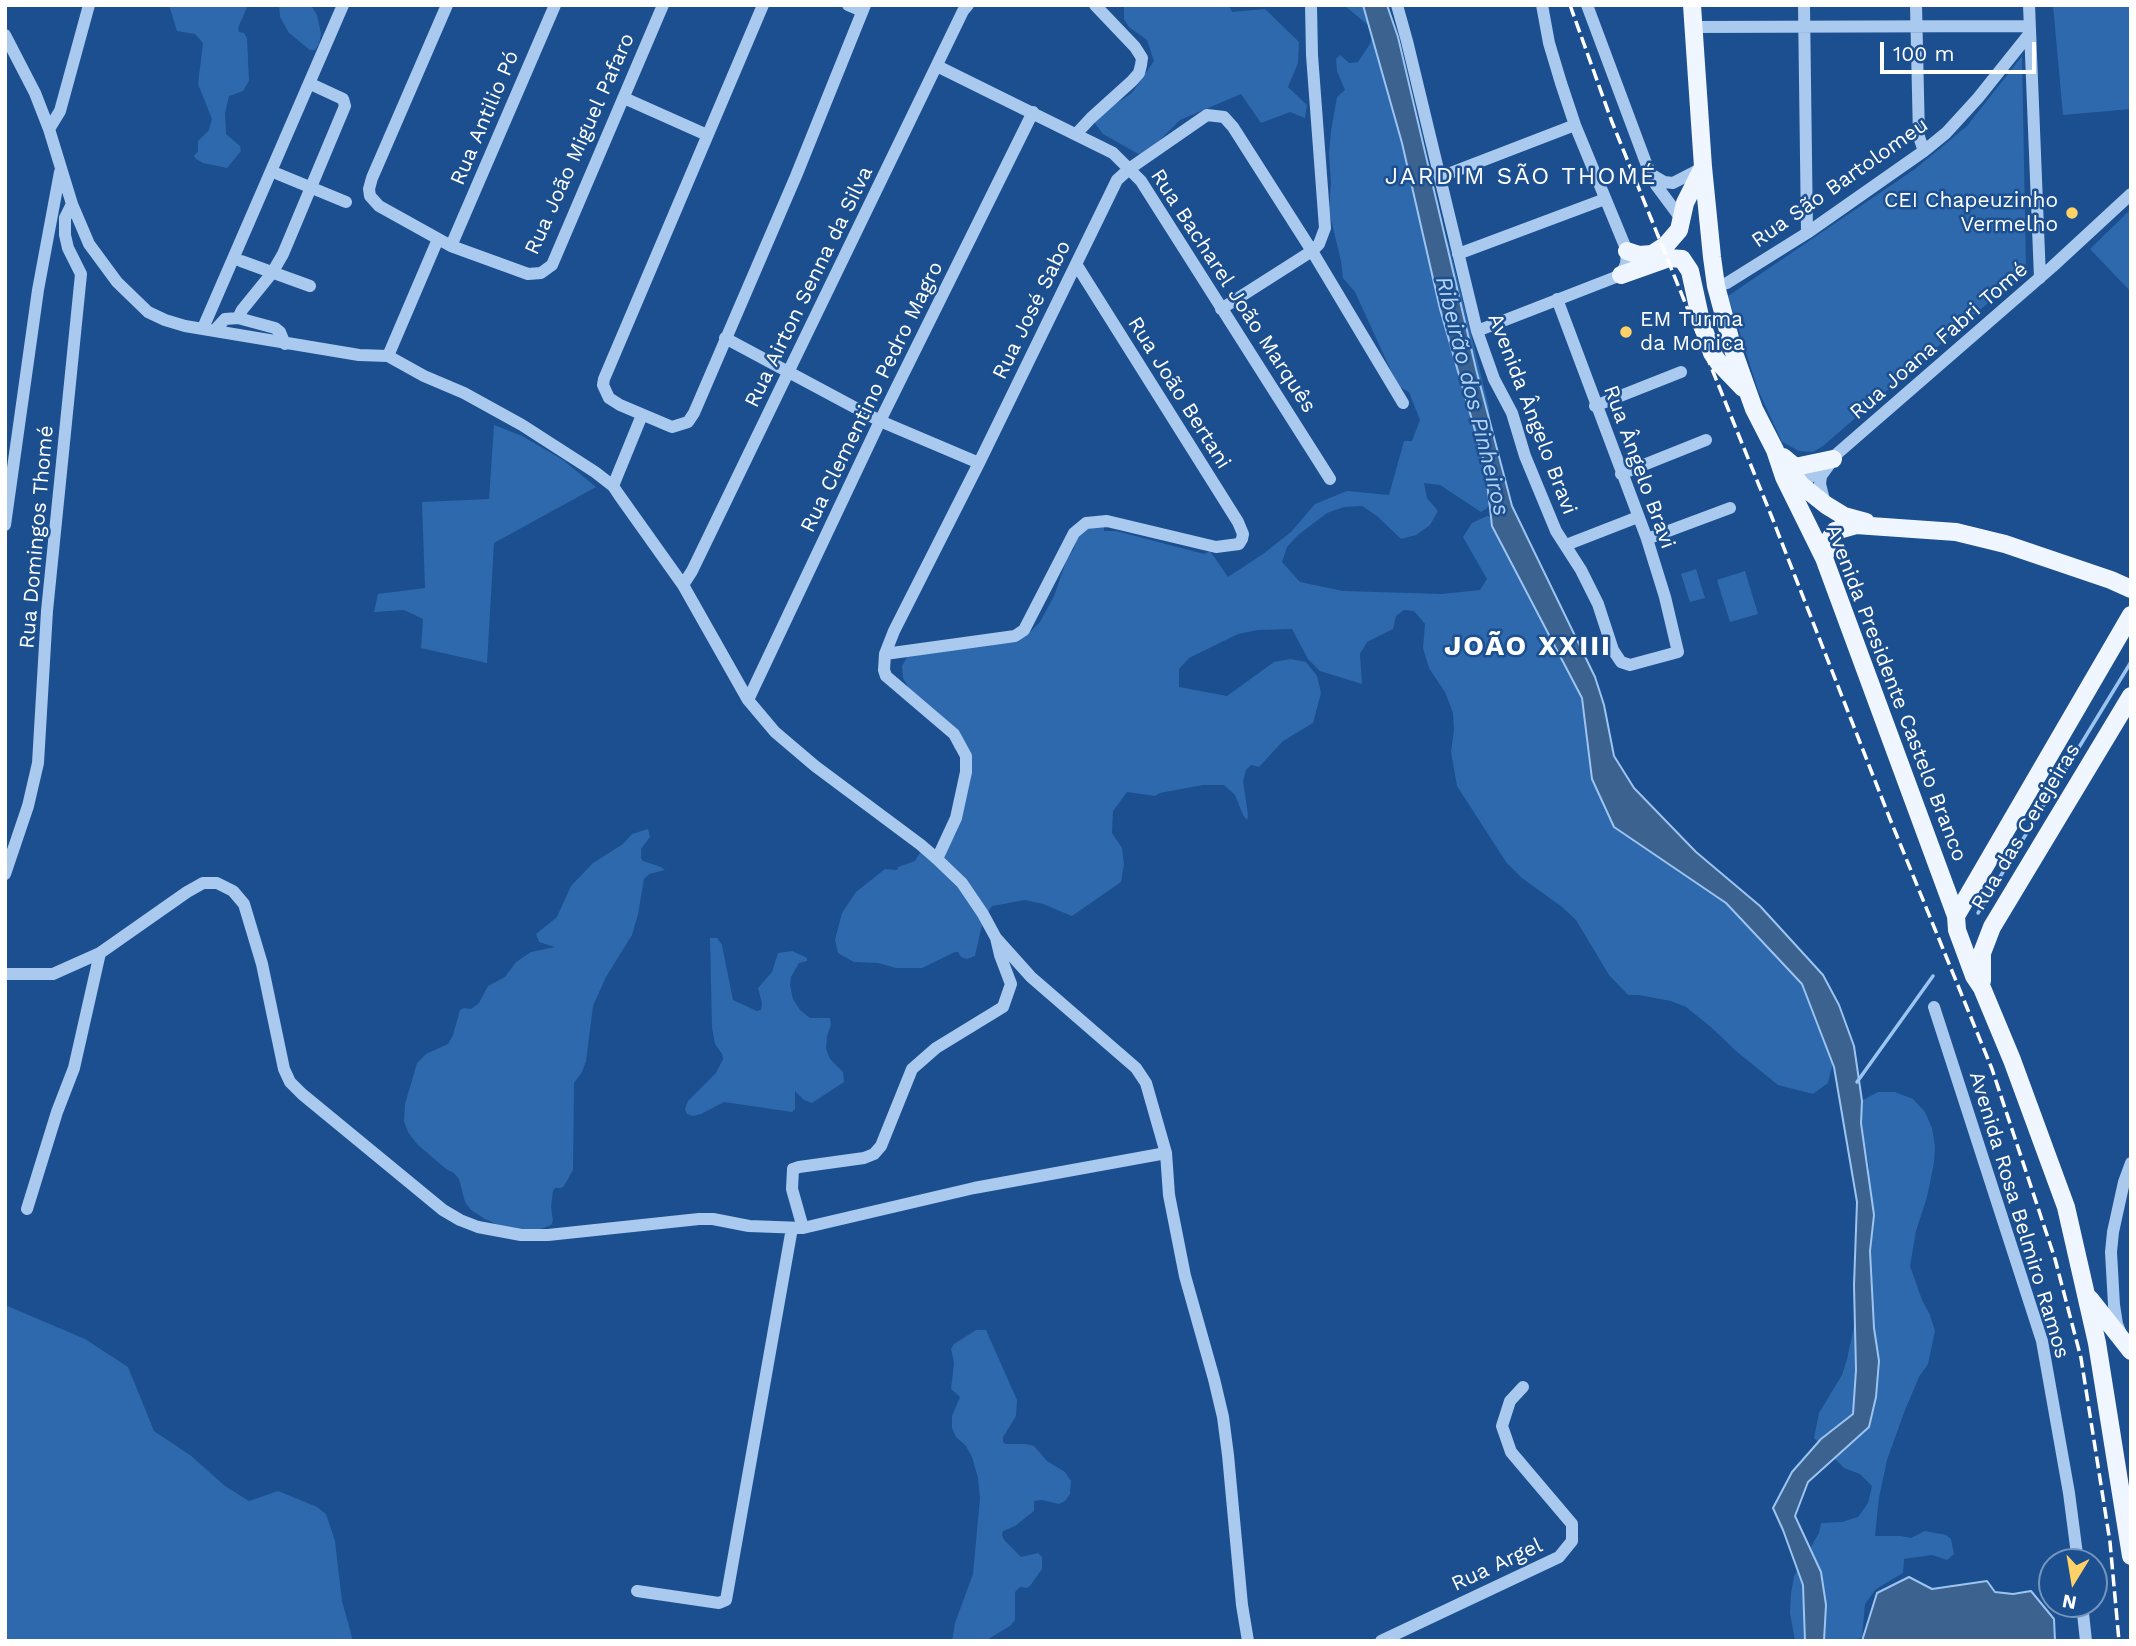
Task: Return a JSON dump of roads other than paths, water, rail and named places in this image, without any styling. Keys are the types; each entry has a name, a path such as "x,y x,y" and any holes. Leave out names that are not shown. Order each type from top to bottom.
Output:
{"main road":[{"path":"1692,5 1703,167 1716,286 1748,393 1793,481 1826,505 1851,518 1878,525"},
{"path":"1627,251 1644,255 1658,251 1679,230 1685,203 1703,167"},
{"path":"1621,275 1669,258 1682,260 1690,271 1712,353 1748,393"},
{"path":"1775,450 1795,467 1833,459"},
{"name":"Avenida Presidente Castelo Branco","path":"1793,481 1824,558 1974,976 1982,988 2012,1060 2066,1207 2099,1359 2131,1556"},
{"path":"1824,558 1829,540 1835,531 1856,525 1956,532 2005,544 2112,580 2131,590"},
{"path":"1992,927 1975,934 1958,931 2131,615"},
{"name":"Rua das Cerejeiras","path":"1982,988 1982,953 1992,927 2131,696"},
{"path":"2087,1296 2128,1347 2099,1359"}],"street":[{"path":"49,129 60,111 89,5"},
{"path":"209,329 343,5"},
{"name":"Rua João Miguel Pafaro","path":"447,5 369,189 370,196 379,206 451,246 528,274 541,273 552,265 663,5"},
{"name":"Rua Antilio Pó","path":"451,246 555,5"},
{"path":"763,5 604,379 603,385 609,398 672,428 688,422 796,176 864,8 848,5"},
{"name":"Rua Airton Senna da Silva","path":"683,585 968,5"},
{"path":"1077,133 1139,73 1142,65 1142,58 1135,47 1095,5"},
{"path":"1221,309 1320,244 1325,220 1312,55 1311,5"},
{"name":"Avenida Ângelo Bravi","path":"1397,5 1476,331 1494,379 1512,413 1525,456 1556,531 1598,604 1613,650 1621,662"},
{"path":"1476,331 1621,275 1626,264 1627,251 1576,125 1549,43 1542,5"},
{"path":"1587,5 1656,185 1682,220"},
{"path":"1804,5 1807,233"},
{"path":"1916,5 1919,137 1924,151"},
{"path":"2029,5 2040,278"},
{"path":"1693,27 1804,25 2030,29"},
{"name":"Rua São Bartolomeu","path":"1716,286 1727,283 1807,233 1924,151 1978,98 2030,29"},
{"path":"5,35 35,93 72,204 89,244 117,282 148,312 175,323 285,344 359,355 388,356 522,425 595,472 613,486 683,585 748,700 775,732 937,859 962,883 996,938 1031,977 1136,1068 1146,1083 1166,1153 1169,1195 1185,1276 1223,1417 1248,1641"},
{"name":"Rua Bacharel João Marquês","path":"937,65 1113,153 1141,181 1330,479"},
{"path":"238,318 272,273 312,188 345,106 343,99 315,86"},
{"path":"624,98 707,135"},
{"name":"Rua Clementino Pedro Magro","path":"748,700 880,421 1032,112"},
{"name":"Rua José Sabo","path":"885,654 1117,180 1207,115 1224,117 1233,127 1312,251 1403,403"},
{"path":"1440,177 1576,125"},
{"path":"1652,175 1673,183 1703,167"},
{"path":"5,525 38,290 61,168"},
{"path":"278,174 346,202"},
{"name":"Rua Joana Fabri Tomé","path":"1793,481 1833,459 2040,278 2131,194"},
{"path":"1458,254 1605,199"},
{"name":"Rua Domingos Thomé","path":"5,874 28,806 38,763 47,611 81,274 68,248 65,235 65,218 72,204"},
{"path":"388,356 438,239"},
{"path":"241,261 310,286"},
{"name":"Rua João Bertani","path":"885,654 1015,636 1024,630 1074,533 1086,523 1107,521 1216,547 1239,544 1243,534 1241,528 1076,264"},
{"name":"Rua Ângelo Bravi","path":"1557,299 1647,539 1678,652 1630,665 1621,662"},
{"path":"209,329 225,319 238,318 275,328 280,332 285,344"},
{"path":"725,338 880,421 979,463"},
{"path":"1595,406 1681,372"},
{"path":"613,486 642,415"},
{"path":"1621,474 1706,440"},
{"path":"1826,505 1821,494 1821,476 1833,459"},
{"path":"1647,539 1730,508"},
{"path":"1566,545 1638,517"},
{"path":"885,654 886,676 954,734 966,756 966,772 956,818 937,859"},
{"path":"5,974 54,974 100,953 203,883 217,883 233,891 244,904 262,964 284,1069 290,1082 443,1210 478,1227 522,1235 548,1235 699,1219 749,1226 798,1228 974,1188 1166,1153"},
{"path":"637,1591 719,1603 726,1600 798,1228 792,1189 793,1170 864,1158 874,1153 881,1146 912,1069 936,1048 1003,1007 1011,984 996,938"},
{"path":"27,1209 57,1112 74,1068 100,953"},
{"name":"Avenida Rosa Belmiro Ramos","path":"1934,1007 2042,1341 2076,1548"},
{"path":"2128,1347 2116,1315 2111,1252 2124,1182 2131,1163"},
{"name":"Rua Argel","path":"1381,1641 1559,1557 1572,1541 1572,1524 1511,1452 1502,1426 1510,1401 1522,1387"},
{"path":"2084,1618 2086,1641"}],"water":[{"name":"Ribeirão dos Pinheiros","path":"1363,5 1387,5 1398,37 1476,369 1512,506 1595,677 1604,705 1614,756 1634,788 1696,852 1760,906 1823,975 1839,1005 1854,1046 1874,1215 1870,1251 1874,1328 1879,1361 1876,1397 1869,1427 1808,1482 1795,1516 1821,1572 1826,1605 1824,1641 1805,1641 1803,1585 1773,1508 1792,1472 1821,1439 1853,1414 1856,1370 1854,1285 1857,1202 1834,1067 1802,984 1726,903 1614,827 1592,779 1582,698 1492,526 1485,465 1440,309 1402,143"},
{"path":"1909,1577 1932,1589 1987,1581 1995,1592 2013,1594 2031,1591 2038,1600 2038,1618 2054,1619 2055,1641 1862,1641 1877,1593"}],"waterway":[{"path":"1978,913 2131,662"},
{"path":"1857,1082 1933,976"}],"railway":[{"path":"1570,5 1612,122 1992,1069 2055,1259 2081,1358 2110,1542 2119,1641"}],"place":[{"name":"CEI Chapeuzinho Vermelho","path":"2072,213"},
{"name":"EM Turma da Monica","path":"1626,332"}],"district":[{"name":"JARDIM SÃO THOMÉ","path":"1521,177"},
{"name":"JOÃO XXIII","path":"1528,647"}]}
